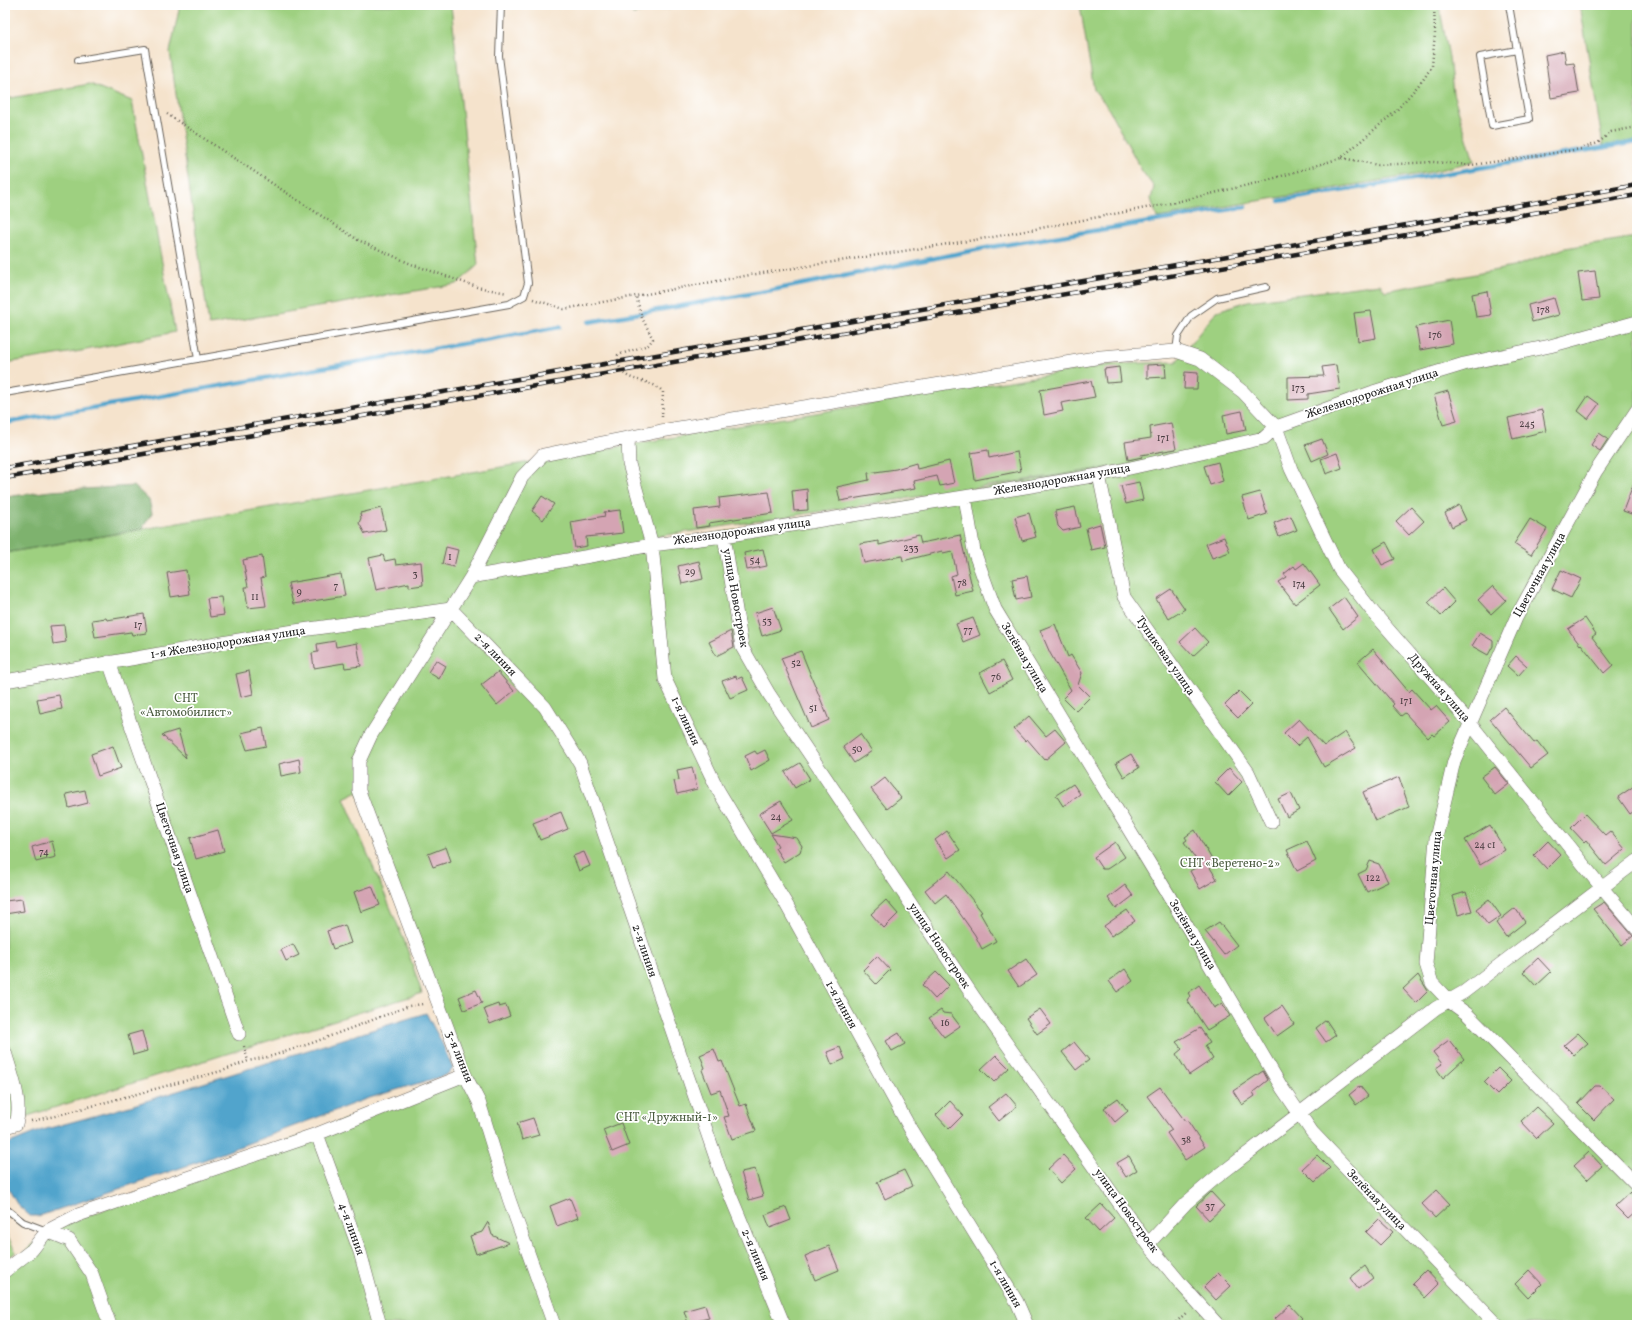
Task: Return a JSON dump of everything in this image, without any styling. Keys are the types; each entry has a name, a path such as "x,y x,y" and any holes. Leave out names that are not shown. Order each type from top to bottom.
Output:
{"street":[{"name":"Железнодорожная улица","path":"471,577 652,545 724,536 1099,475 1264,438 1276,426 1373,392 1464,364 1550,346 1637,322"},
{"path":"451,609 471,577 522,477 543,455 628,439 660,431 1100,357 1176,351 1200,360 1243,392 1276,426"},
{"name":"Цветочная улица","path":"1637,410 1596,471 1516,618 1454,761 1435,846 1426,964 1432,983 1449,1001 1467,1014 1637,1186"},
{"name":"Дружная улица","path":"1276,426 1291,469 1339,568 1373,612 1470,723 1602,888 1637,928"},
{"name":"1-я линия","path":"628,439 629,464 652,545 665,679 718,790 785,902 911,1130 1017,1302 1027,1325"},
{"name":"Тупиковая улица","path":"1099,475 1124,597 1248,772 1271,822"},
{"name":"Зелёная улица","path":"965,497 974,551 995,609 1168,894 1282,1088 1312,1132 1496,1325"},
{"name":"улица Новостроек","path":"724,536 742,647 768,694 974,996 1148,1244 1218,1325"},
{"name":"1-я Железнодорожная улица","path":"5,681 267,635 451,609"},
{"name":"3-я линия","path":"451,609 370,735 359,761 358,791 465,1075 480,1102 509,1199 554,1325"},
{"name":"2-я линия","path":"451,609 545,706 580,764 721,1173 784,1325"},
{"name":"Цветочная улица","path":"109,662 239,1034"},
{"path":"1148,1244 1186,1203 1300,1113 1436,1008 1464,992 1637,861"},
{"path":"5,1052 18,1104 19,1115 11,1125"},
{"path":"5,1271 32,1250 47,1231 78,1215 317,1134 465,1075"},
{"name":"4-я линия","path":"317,1134 360,1252 380,1325"},
{"path":"47,1231 69,1240 92,1274 110,1325"}],"lane":[{"path":"5,393 509,304 524,296 528,283 499,56 501,5"},
{"path":"1509,5 1517,50 1529,119 1492,126 1480,57 1517,50"},
{"path":"78,60 145,49 198,359"},
{"path":"1176,351 1178,336 1190,316 1216,298 1266,287"},
{"path":"5,1208 24,1222 47,1231"}],"path":[{"path":"155,106 358,240 411,264 470,284 524,296 564,309 750,275 993,237 1167,204 1265,181 1341,158 1396,111 1423,80 1432,66 1435,33 1434,5"},
{"path":"1341,158 1378,165 1433,162 1472,166 1582,149 1598,143 1611,132 1637,127"},
{"path":"636,296 642,318 653,339 648,345 618,355 618,362 621,372 628,377 659,388 663,392 660,431"},
{"path":"11,1125 55,1116 225,1070 248,1061 272,1056 312,1043 408,1006 427,1004 437,1001"},
{"path":"1173,1325 1197,1302"}],"green space":[{"path":"180,5 451,5 478,265 457,284 209,325 170,52"},
{"path":"631,5 686,5 633,14"},
{"path":"1080,5 1439,5 1449,57 1453,93 1474,161 1431,172 1157,218 1151,199 1154,187 1142,171 1107,106 1094,90"},
{"path":"1580,5 1637,5 1637,140 1603,146"},
{"path":"90,84 132,101 175,332 81,351 5,363 5,99"},
{"path":"1637,237 1637,1325 5,1325 5,1271 47,1231 465,1075 358,791 344,798 404,940 422,993 5,1123 5,553 767,421 1113,364 1176,362 1217,311 1248,301 1380,284 1385,291 1513,267 1565,248","holes":["1112,467 652,544 660,536"]},
{"path":"134,486 149,500 152,513 142,529 5,553 5,497 51,491"},
{"path":"5,1232 16,1252 5,1261"}],"water":[{"path":"426,1013 442,1043 453,1069 446,1075 366,1099 204,1160 39,1216 30,1216 17,1204 5,1183 5,1145 39,1131 130,1106"}],"building":[{"path":"1564,51 1566,64 1574,63 1579,93 1551,98 1545,55"},
{"path":"1595,271 1599,299 1582,301 1578,273"},
{"path":"1487,291 1491,315 1476,317 1472,294"},
{"path":"1554,298 1559,315 1532,322 1528,305"},
{"path":"1371,311 1376,338 1358,341 1354,313"},
{"path":"1449,320 1453,344 1420,350 1416,327"},
{"path":"1165,364 1166,377 1147,378 1147,365"},
{"path":"1336,365 1340,389 1308,394 1308,399 1288,400 1288,377 1324,376 1322,367"},
{"path":"1119,367 1121,382 1106,383 1104,369"},
{"path":"1185,372 1198,373 1197,389 1184,389"},
{"path":"1091,381 1095,397 1061,403 1063,411 1044,415 1040,390"},
{"path":"1448,391 1457,421 1443,425 1434,395"},
{"path":"1588,396 1599,404 1588,419 1578,411"},
{"path":"1542,410 1546,431 1513,439 1508,418"},
{"path":"1242,411 1246,430 1226,434 1223,415"},
{"path":"1171,423 1176,449 1141,455 1142,457 1128,460 1125,442 1151,438 1150,427"},
{"path":"1599,433 1608,439 1600,451 1591,445"},
{"path":"1322,439 1328,454 1312,461 1305,445"},
{"path":"988,450 989,458 1017,452 1021,471 975,480 971,453"},
{"path":"1337,453 1342,468 1326,474 1321,459"},
{"path":"949,461 954,483 940,486 937,476 914,481 916,488 840,501 837,487 869,480 868,473 896,469 916,463 917,469"},
{"path":"1218,462 1223,481 1210,485 1204,466"},
{"path":"1637,477 1637,516 1623,511"},
{"path":"1139,482 1143,500 1126,504 1121,486"},
{"path":"807,489 808,510 794,511 792,491"},
{"path":"769,492 773,513 709,523 710,526 696,528 694,510 720,507 719,498"},
{"path":"1260,492 1267,514 1249,520 1242,497"},
{"path":"542,496 554,504 543,520 532,511"},
{"path":"1459,505 1466,520 1452,527 1445,513"},
{"path":"1075,507 1080,527 1063,531 1058,526 1055,511"},
{"path":"1411,507 1424,521 1409,535 1396,521"},
{"path":"381,508 386,530 365,534 359,523 361,518 360,513"},
{"path":"620,510 623,533 586,537 587,546 575,548 571,522 605,516 604,512"},
{"path":"1029,513 1036,537 1022,541 1015,517"},
{"path":"1291,516 1297,530 1279,537 1274,523"},
{"path":"1530,519 1547,529 1531,555 1514,544"},
{"path":"1100,524 1105,547 1091,550 1086,528"},
{"path":"919,535 921,543 960,535 973,591 955,595 951,576 957,574 952,551 943,553 942,551 903,561 902,556 864,563 860,544 879,541 879,545"},
{"path":"1224,537 1230,552 1212,558 1206,544"},
{"path":"1386,542 1395,559 1382,565 1374,549"},
{"path":"446,547 458,550 454,567 442,564"},
{"path":"763,549 767,566 747,570 744,553"},
{"path":"383,555 385,561 395,559 396,565 421,562 423,585 409,587 409,583 376,590 369,558"},
{"path":"262,556 265,577 261,578 266,606 248,608 245,587 248,587 243,560"},
{"path":"699,561 703,579 682,584 678,566"},
{"path":"1304,563 1320,585 1295,604 1278,582 1286,577 1284,574 1294,566 1296,569"},
{"path":"186,570 190,594 171,597 167,573"},
{"path":"1561,570 1581,579 1571,598 1552,589"},
{"path":"341,574 345,596 293,604 288,583"},
{"path":"1027,576 1031,597 1016,600 1012,579"},
{"path":"1493,586 1506,600 1491,614 1478,600"},
{"path":"1443,588 1455,602 1441,616 1428,602"},
{"path":"1171,589 1185,609 1169,619 1156,599"},
{"path":"221,597 224,615 210,617 207,598"},
{"path":"1344,597 1358,617 1343,629 1329,609"},
{"path":"773,607 781,630 762,636 755,613"},
{"path":"144,614 147,633 132,635 131,632 95,637 92,620 106,618 107,620"},
{"path":"973,618 980,635 963,642 956,624"},
{"path":"1585,618 1596,634 1592,637 1613,665 1604,673 1568,629"},
{"path":"1055,624 1068,657 1071,655 1082,673 1078,685 1090,697 1076,711 1063,698 1071,690 1050,653 1040,630"},
{"path":"64,625 66,642 53,644 50,626"},
{"path":"1195,628 1208,642 1193,656 1180,642"},
{"path":"731,631 734,647 716,656 709,642"},
{"path":"1480,633 1493,641 1493,646 1488,655 1472,646"},
{"path":"335,641 336,647 357,643 361,666 345,668 344,663 314,668 312,653 318,652 317,644"},
{"path":"1373,649 1409,692 1412,689 1431,710 1436,706 1450,722 1434,736 1432,734 1428,738 1405,713 1401,716 1392,706 1394,704 1358,662"},
{"path":"801,651 829,720 811,728 781,658"},
{"path":"1516,656 1527,666 1518,676 1507,666"},
{"path":"436,660 446,666 439,679 428,672"},
{"path":"1002,661 1012,680 990,692 980,673"},
{"path":"249,671 253,694 241,697 236,674"},
{"path":"498,672 514,691 497,705 481,685"},
{"path":"736,676 737,679 742,677 748,690 730,698 722,681"},
{"path":"1239,691 1252,704 1238,718 1225,705"},
{"path":"59,695 62,709 40,714 37,699"},
{"path":"1504,707 1534,743 1537,741 1548,755 1531,768 1490,719"},
{"path":"1029,716 1046,736 1055,729 1066,742 1045,760 1027,739 1025,741 1014,729"},
{"path":"1299,719 1324,746 1345,732 1356,748 1324,767 1307,737 1297,746 1284,733"},
{"path":"263,728 266,746 247,750 241,733"},
{"path":"178,730 186,758 162,735"},
{"path":"860,734 872,751 854,763 843,747"},
{"path":"113,746 121,768 98,776 91,754"},
{"path":"765,750 770,760 751,771 745,756 755,751 757,754"},
{"path":"1131,754 1139,768 1124,777 1116,763"},
{"path":"299,759 301,772 281,776 279,764"},
{"path":"800,763 810,779 795,788 785,772"},
{"path":"692,767 697,789 677,794 674,781 679,780 677,770"},
{"path":"1495,767 1509,784 1495,795 1481,777"},
{"path":"1229,768 1242,782 1228,796 1215,782"},
{"path":"1399,777 1409,807 1375,821 1363,792"},
{"path":"885,778 901,798 887,809 871,789"},
{"path":"1073,784 1080,794 1063,806 1056,795"},
{"path":"1637,784 1637,809 1630,814 1618,797"},
{"path":"85,790 88,803 69,808 66,794"},
{"path":"1291,793 1299,810 1287,817 1278,799"},
{"path":"781,801 793,820 771,833 759,814"},
{"path":"561,812 568,829 540,840 533,823"},
{"path":"1585,814 1605,835 1610,831 1625,849 1606,865 1586,840 1584,842 1571,828"},
{"path":"1490,825 1505,850 1480,865 1465,840"},
{"path":"218,830 224,851 196,859 190,838"},
{"path":"1195,830 1214,863 1209,866 1217,879 1200,889 1190,871 1200,865 1184,842 1187,840 1185,837"},
{"path":"947,831 960,850 948,858 935,840"},
{"path":"771,834 797,838 802,846 800,852 784,862 775,848 778,846"},
{"path":"52,841 56,857 36,862 32,847"},
{"path":"1307,841 1316,861 1297,871 1287,850"},
{"path":"1548,841 1561,855 1547,869 1534,855"},
{"path":"1115,842 1125,857 1107,869 1102,869 1094,857"},
{"path":"446,847 451,861 433,867 428,854"},
{"path":"584,852 590,866 579,871 573,856"},
{"path":"1370,861 1379,864 1388,882 1367,892 1358,874 1366,870"},
{"path":"949,871 982,912 980,913 996,941 982,949 975,935 946,894 935,903 925,890"},
{"path":"1125,885 1133,896 1116,909 1108,898"},
{"path":"372,886 380,905 361,912 354,892"},
{"path":"1466,892 1472,911 1458,915 1453,896"},
{"path":"22,899 24,911 5,914 5,901"},
{"path":"1489,899 1501,916 1488,925 1476,909"},
{"path":"886,900 898,914 884,928 871,914"},
{"path":"1604,902 1633,936 1622,945 1593,909"},
{"path":"1515,908 1525,922 1506,937 1496,923"},
{"path":"1127,910 1135,921 1111,936 1104,926"},
{"path":"1219,922 1237,945 1224,955 1205,931"},
{"path":"345,925 351,943 333,949 327,931"},
{"path":"293,944 299,955 286,961 281,950"},
{"path":"877,956 890,970 876,984 863,970"},
{"path":"1538,958 1551,972 1536,986 1523,972"},
{"path":"1026,959 1037,975 1019,987 1008,971"},
{"path":"1125,969 1133,981 1117,992 1109,981"},
{"path":"936,972 949,985 935,999 922,985"},
{"path":"1418,975 1428,991 1416,1003 1403,989"},
{"path":"1199,985 1214,1008 1222,1003 1230,1016 1207,1030 1187,1000 1190,996 1188,993"},
{"path":"476,990 482,1003 464,1010 459,997"},
{"path":"498,1004 499,1007 506,1005 510,1016 490,1024 484,1009"},
{"path":"1282,1006 1294,1024 1277,1036 1265,1018"},
{"path":"1040,1009 1051,1024 1037,1034 1026,1018"},
{"path":"941,1010 943,1013 951,1014 960,1026 944,1037 929,1018"},
{"path":"1326,1020 1336,1035 1326,1042 1316,1028"},
{"path":"1200,1028 1210,1043 1205,1046 1213,1059 1189,1075 1176,1054 1182,1049 1176,1042"},
{"path":"142,1031 147,1051 133,1055 128,1035"},
{"path":"899,1033 905,1044 892,1051 886,1041"},
{"path":"1578,1033 1588,1043 1574,1055 1564,1045"},
{"path":"1449,1040 1464,1059 1443,1078 1436,1068 1442,1064 1433,1052"},
{"path":"1074,1042 1089,1060 1076,1070 1062,1052"},
{"path":"840,1047 845,1059 832,1065 827,1052"},
{"path":"714,1049 719,1062 722,1061 740,1106 746,1104 756,1131 732,1139 724,1117 729,1116 720,1090 711,1093 702,1070 705,1068 700,1055"},
{"path":"996,1055 1009,1068 994,1082 981,1069"},
{"path":"1498,1068 1511,1081 1497,1095 1484,1082"},
{"path":"1263,1071 1268,1080 1253,1092 1255,1096 1242,1105 1233,1091"},
{"path":"1360,1086 1368,1096 1356,1105 1349,1095"},
{"path":"1595,1086 1600,1086 1614,1099 1594,1120 1578,1104"},
{"path":"1160,1087 1185,1121 1187,1120 1205,1147 1185,1160 1167,1133 1172,1130 1147,1096"},
{"path":"1006,1093 1017,1106 999,1121 988,1107"},
{"path":"1118,1098 1128,1111 1115,1122 1104,1108"},
{"path":"950,1101 963,1115 949,1129 936,1115"},
{"path":"1536,1107 1553,1123 1537,1138 1521,1121"},
{"path":"533,1118 539,1135 522,1140 517,1123"},
{"path":"621,1123 629,1145 612,1152 603,1130"},
{"path":"1589,1152 1602,1166 1587,1180 1574,1166"},
{"path":"1063,1155 1076,1169 1061,1183 1048,1169"},
{"path":"1317,1155 1330,1168 1315,1182 1302,1169"},
{"path":"1129,1156 1137,1170 1126,1177 1117,1163"},
{"path":"755,1169 763,1196 749,1200 741,1172"},
{"path":"904,1170 912,1186 885,1199 877,1182"},
{"path":"1437,1190 1450,1204 1435,1218 1422,1204"},
{"path":"1211,1192 1224,1206 1209,1220 1196,1206"},
{"path":"1630,1192 1637,1199 1637,1211 1628,1219 1615,1206"},
{"path":"570,1198 578,1218 557,1226 550,1206"},
{"path":"1101,1204 1114,1218 1099,1232 1086,1218"},
{"path":"786,1207 791,1220 770,1228 765,1215"},
{"path":"1379,1219 1393,1232 1380,1245 1366,1232"},
{"path":"488,1222 492,1235 509,1243 476,1254 470,1236 482,1232"},
{"path":"829,1246 839,1270 815,1280 805,1256"},
{"path":"1365,1266 1373,1278 1358,1289 1350,1278"},
{"path":"1426,1270 1439,1284 1425,1298 1412,1284"},
{"path":"1529,1270 1542,1284 1528,1298 1515,1284"},
{"path":"1218,1273 1231,1286 1216,1300 1204,1287"},
{"path":"705,1305 709,1318 688,1323 684,1311"},
{"path":"1290,1305 1302,1318 1295,1325 1281,1325 1275,1319"}],"waterway":[{"path":"1279,201 1637,142"},
{"path":"589,322 778,289 991,247 1245,207"},
{"path":"5,423 560,327"}],"railway":[{"path":"5,468 1637,185"},
{"path":"5,478 1637,195"}],"park label":[{"name":"СНТ «Автомобилист»","path":"186,706"},
{"name":"СНТ «Веретено-2»","path":"1230,864"},
{"name":"СНТ «Дружный-1»","path":"667,1118"}]}
